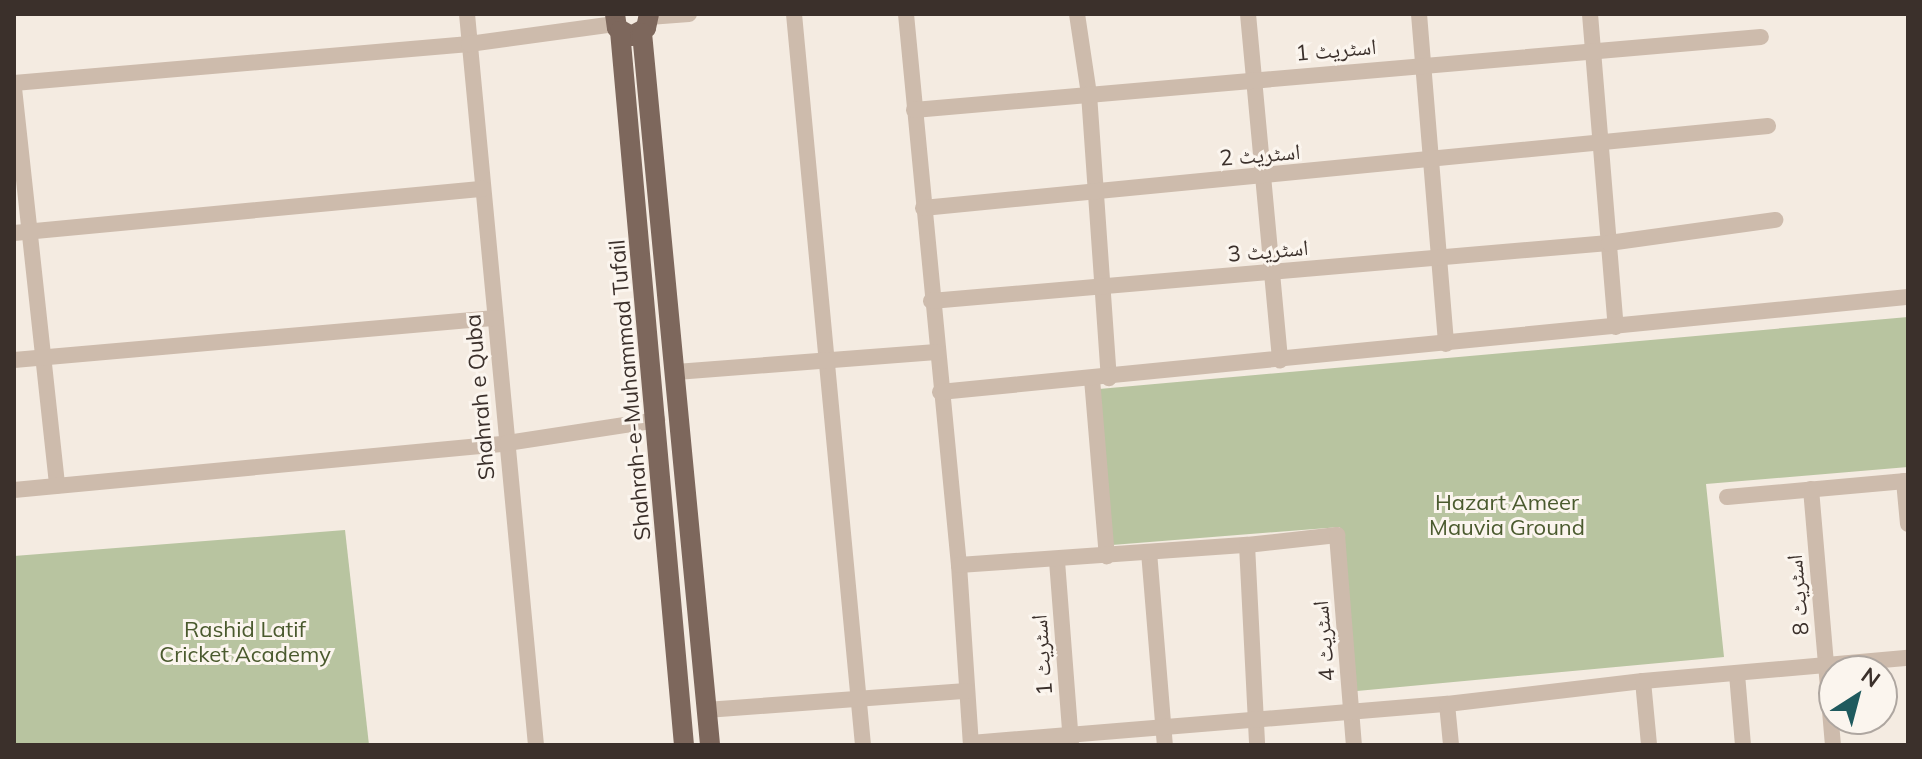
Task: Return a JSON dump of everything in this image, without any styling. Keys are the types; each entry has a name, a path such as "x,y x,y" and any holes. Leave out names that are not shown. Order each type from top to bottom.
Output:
{"main road":[{"path":"616,23 631,36 647,21"},
{"name":"Shahrah-e-Muhammad Tufail","path":"647,21 710,745"},
{"name":"Shahrah-e-Muhammad Tufail","path":"616,23 657,420 684,745"}],"street":[{"name":"Shahrah e Quba","path":"467,14 536,745"},
{"path":"647,21 689,14"},
{"path":"794,14 824,362 863,745"},
{"path":"906,14 931,301 959,565 971,744 1071,740 1163,725 1254,721 1447,704 1643,681 1818,667"},
{"path":"1077,14 1089,94 1101,287 1107,556"},
{"path":"1248,14 1280,361"},
{"path":"1419,14 1446,344"},
{"path":"1590,14 1616,327"},
{"path":"57,486 43,357 22,232 14,86 469,44 616,23"},
{"name":"اسٹریٹ 1","path":"914,110 1761,37"},
{"name":"اسٹریٹ 2","path":"923,208 1768,126"},
{"path":"22,232 483,189"},
{"name":"اسٹریٹ 3","path":"931,301 1609,243 1775,220"},
{"path":"940,392 1101,379 1908,297"},
{"path":"14,360 495,318"},
{"path":"676,372 936,352"},
{"path":"14,490 507,443 657,420"},
{"path":"1727,497 1906,481 1908,524"},
{"name":"اسٹریٹ 8","path":"1811,489 1825,655"},
{"name":"اسٹریٹ 4","path":"1247,545 1337,535 1354,745"},
{"path":"959,565 1057,561 1247,545 1257,745"},
{"path":"1149,552 1165,745"},
{"name":"اسٹریٹ 1","path":"1057,561 1071,740"},
{"path":"1737,674 1743,745"},
{"path":"1643,681 1649,745"},
{"path":"706,710 966,691"},
{"path":"1447,704 1451,745"}],"green space":[{"name":"Hazart Ameer Mauvia Ground","path":"1908,317 1908,467 1706,484 1724,657 1357,691 1340,527 1112,545 1099,389"},
{"name":"Rashid Latif Cricket Academy","path":"345,530 369,745 14,745 14,556"}]}
